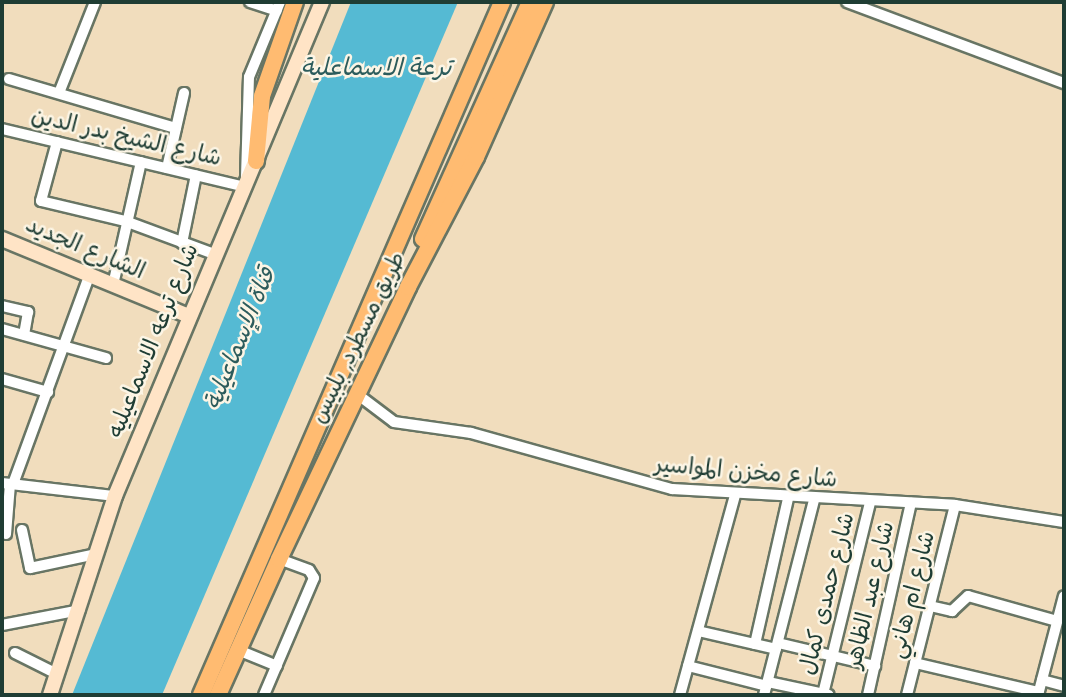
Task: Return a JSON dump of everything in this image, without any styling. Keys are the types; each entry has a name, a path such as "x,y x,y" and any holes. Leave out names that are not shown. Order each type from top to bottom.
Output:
{"main road":[{"path":"256,161 262,96 295,2"},
{"path":"244,182 256,161 322,2"},
{"name":"طريق مسطرد, بلبيس","path":"201,695 502,2"},
{"path":"408,286 423,239 530,2"},
{"name":"طريق مسطرد, بلبيس","path":"218,695 408,286 476,157 545,2"},
{"name":"شارع ترعه الاسماعيليه","path":"50,695 80,610 115,495 244,182"},
{"name":"الشارع الجديد","path":"2,239 189,316"}],"street":[{"path":"59,93 95,2"},
{"path":"250,2 279,6"},
{"path":"847,2 1064,83"},
{"name":"شارع ترعه الاسماعيليه","path":"244,182 249,77 279,6"},
{"path":"9,79 176,128"},
{"path":"167,168 184,93"},
{"name":"شارع الشيخ بدر الدين","path":"2,129 196,175 244,182"},
{"path":"57,142 40,195 42,201 127,222 214,254"},
{"path":"113,285 141,162"},
{"path":"182,243 196,175"},
{"path":"6,534 8,484 48,391 89,276"},
{"path":"2,306 29,313 24,335"},
{"path":"2,329 106,358"},
{"path":"2,379 48,391"},
{"name":"شارع مخزن المواسير","path":"357,394 394,422 471,433 672,489 788,499 955,505 1064,522"},
{"path":"8,484 115,495"},
{"path":"680,695 736,496"},
{"path":"755,644 788,499"},
{"path":"766,688 814,500"},
{"name":"شارع حمدى كمال","path":"826,695 870,502"},
{"name":"شارع عبد الظاهر","path":"868,695 911,503"},
{"name":"شارع ام هاني","path":"907,695 955,505"},
{"path":"22,530 30,568 96,554"},
{"path":"264,695 314,578 309,570 279,559"},
{"path":"930,606 953,611 968,596 1058,621"},
{"path":"915,663 1038,694 1064,596"},
{"path":"2,625 80,610"},
{"path":"698,631 876,666"},
{"path":"238,650 277,666"},
{"path":"15,653 57,674"},
{"path":"688,666 766,688 826,695"},
{"path":"1042,680 1064,686"}],"water":[{"name":"ترعة الاسماعلية","path":"351,2 458,2 162,695 72,695"}],"water label":[{"name":"قناة الإسماعيلية","path":"241,339"}]}
